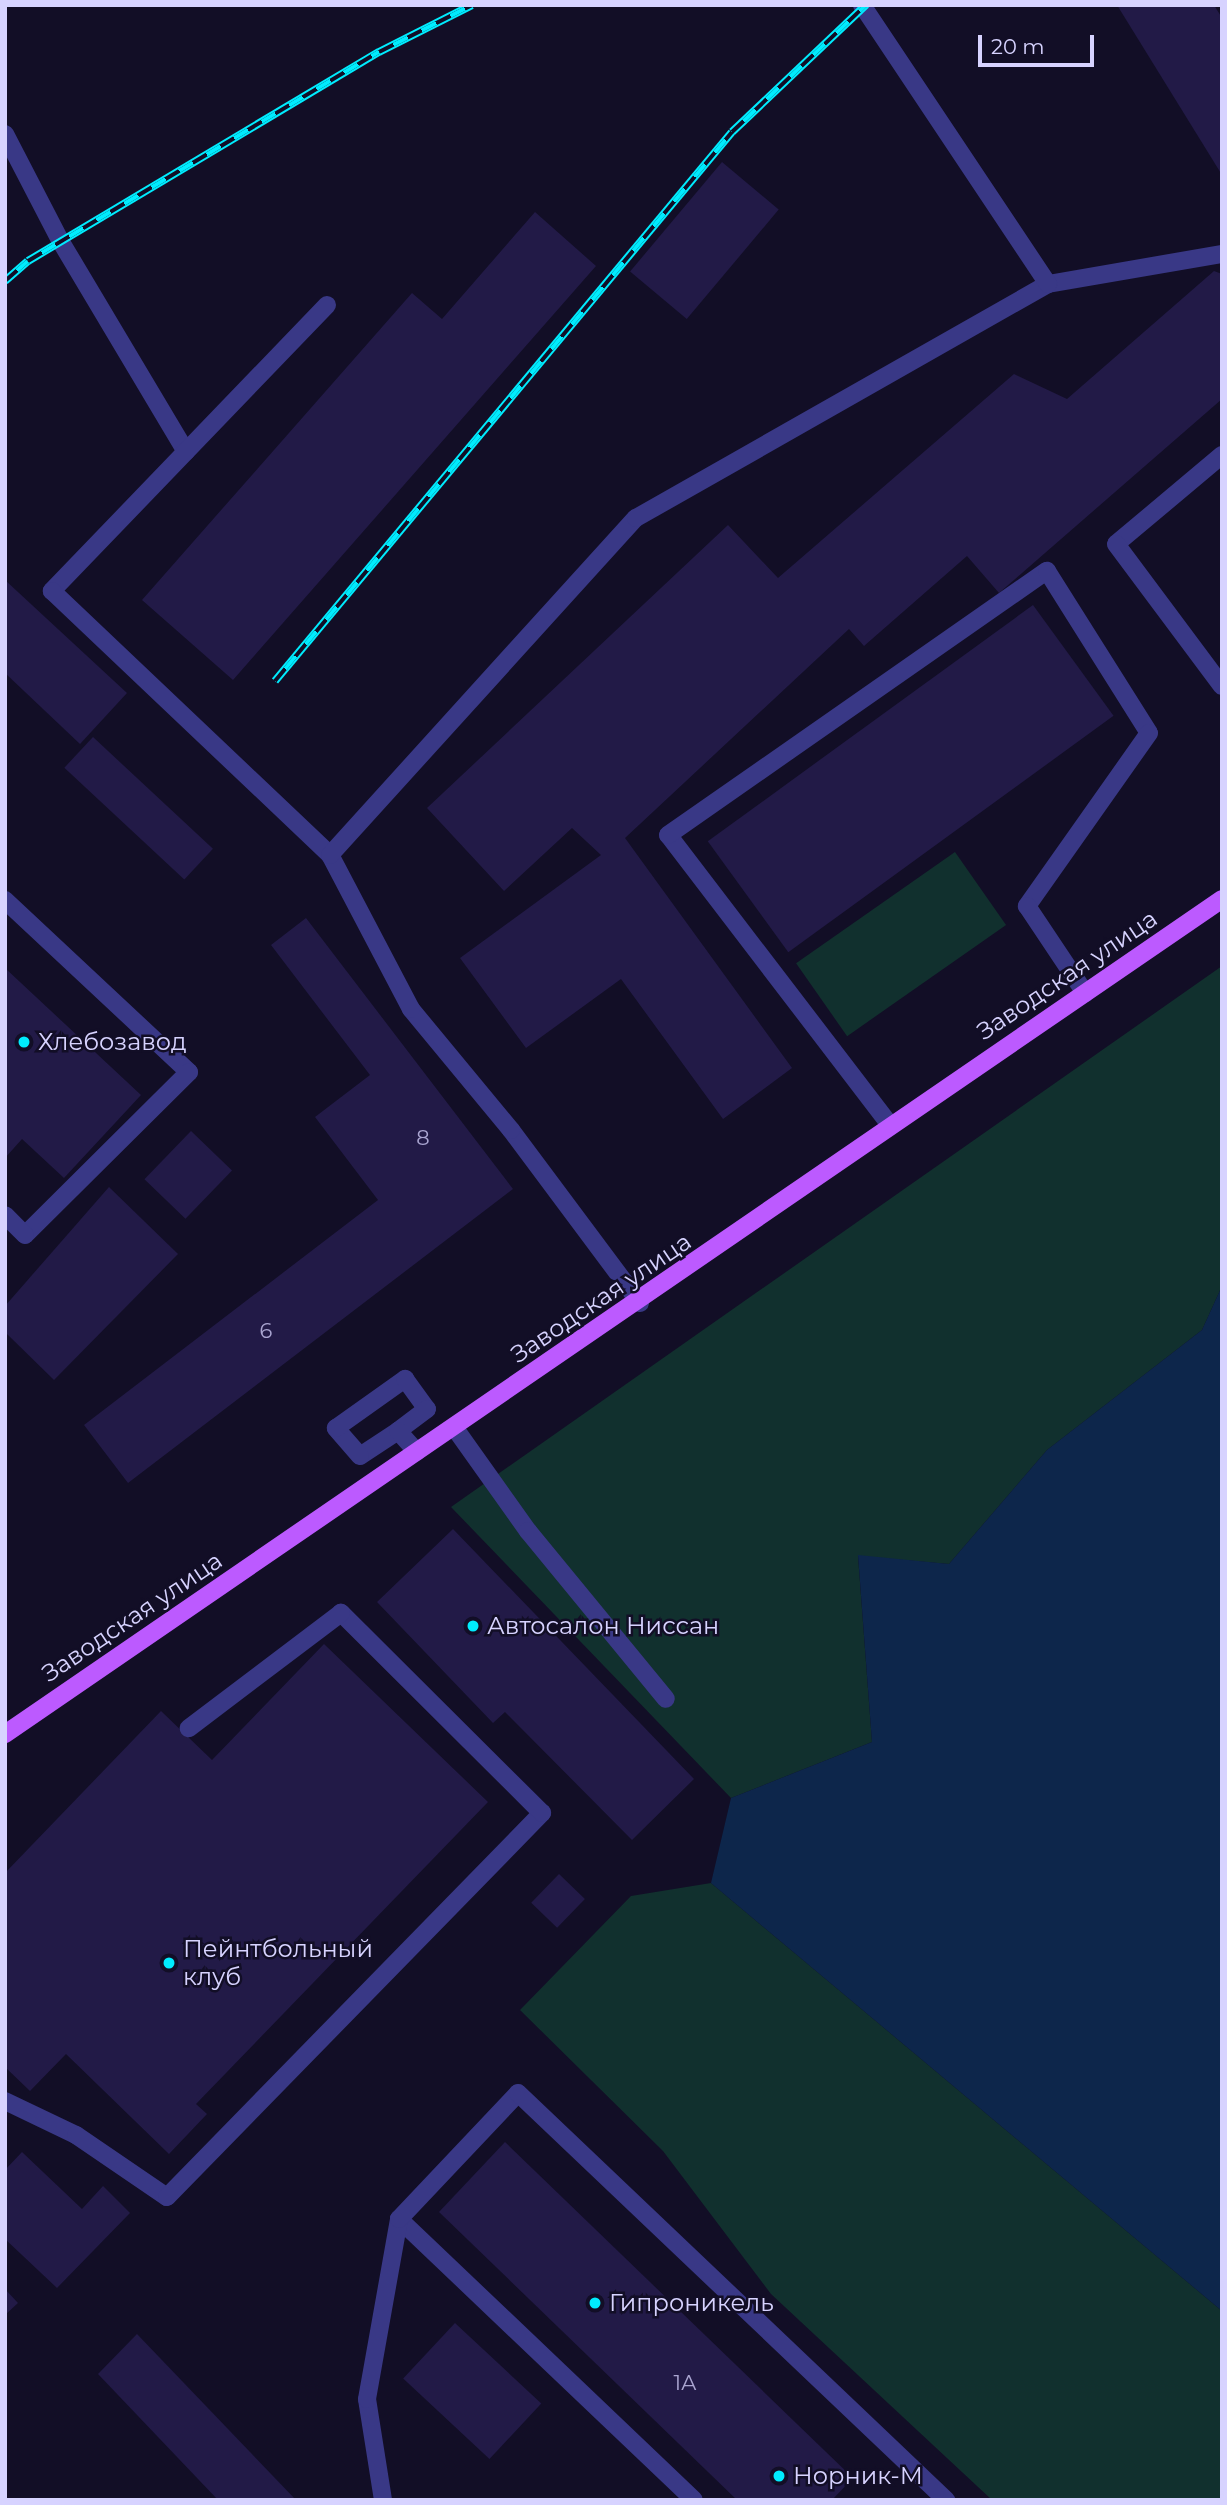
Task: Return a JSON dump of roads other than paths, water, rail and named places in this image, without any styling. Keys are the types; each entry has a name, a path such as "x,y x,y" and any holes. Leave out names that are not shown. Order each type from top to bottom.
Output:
{"main road":[{"name":"Заводская улица","path":"5,1734 640,1303 890,1125 1222,899"}],"lane":[{"path":"862,5 1048,284"},
{"path":"5,134 61,242 186,452"},
{"path":"330,855 636,518 1048,284 1222,254"},
{"path":"327,306 52,591 330,855 411,1009 510,1130 640,1303"},
{"path":"1222,455 1116,544 1222,687"},
{"path":"890,1125 668,835 1047,571 1149,733 1027,906 1085,993"},
{"path":"5,900 189,1072 24,1235 5,1215"},
{"path":"405,1379 427,1409 398,1431 360,1456 335,1428 405,1379"},
{"path":"454,1427 528,1531 666,1699"},
{"path":"398,1431 417,1452"},
{"path":"5,2101 76,2135 167,2197 541,1813 341,1613 188,1728"},
{"path":"383,2500 367,2399 399,2219 519,2093 946,2500"},
{"path":"399,2219 694,2500"}],"water":[{"path":"1222,1286 1222,2311 711,1883 731,1798 872,1742 858,1555 949,1564 1047,1450 1202,1330"}],"railway":[{"path":"5,281 28,261 379,52 472,5"},
{"path":"275,681 732,132 866,5"}],"place":[{"name":"Хлебозавод","path":"24,1042"},
{"name":"Автосалон Ниссан","path":"473,1626"},
{"name":"Пейнтбольный клуб","path":"169,1963"},
{"name":"Гипроникель","path":"595,2303"},
{"name":"Норник-М","path":"779,2476"}]}
